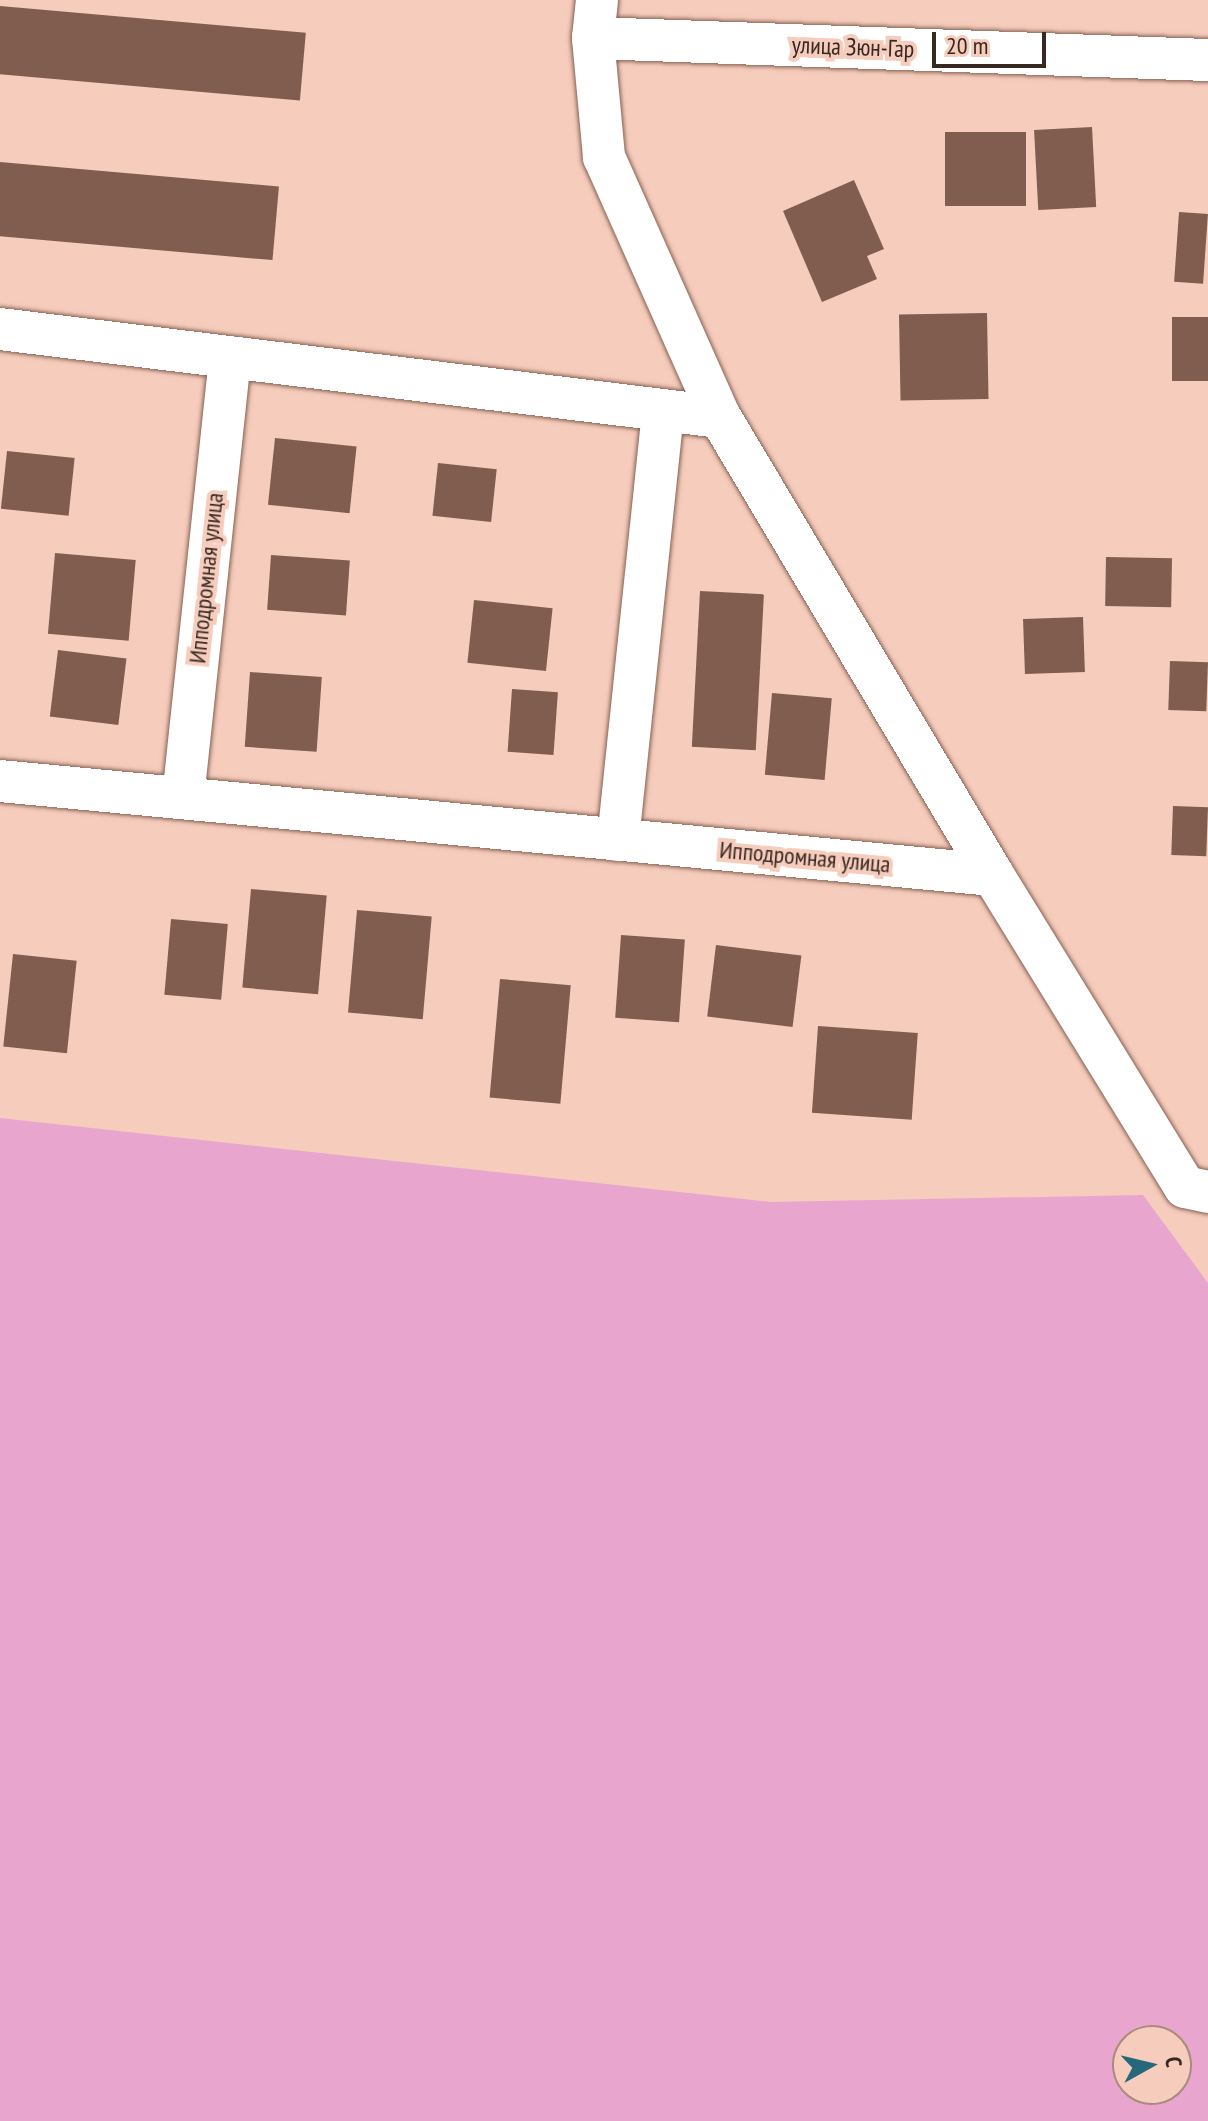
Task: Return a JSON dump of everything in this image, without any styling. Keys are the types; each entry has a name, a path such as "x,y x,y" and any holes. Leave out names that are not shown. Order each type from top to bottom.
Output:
{"street":[{"name":"улица Зюн-Гар","path":"595,19 1208,60"},
{"path":"595,19 604,157 720,417 993,875 1185,1187 1208,1192"},
{"path":"0,329 720,417"},
{"name":"Ипподромная улица","path":"183,798 230,357"},
{"path":"618,840 663,410"},
{"name":"Ипподромная улица","path":"0,781 993,875"}],"shaded area":[{"path":"0,1118 771,1202 1143,1195 1208,1283 1208,2121 0,2121"}],"building":[{"path":"0,6 306,33 300,100 0,74"},
{"path":"1092,127 1096,207 1038,210 1034,130"},
{"path":"945,132 1026,132 1026,206 945,206"},
{"path":"0,162 279,186 272,260 0,236"},
{"path":"854,180 884,249 867,256 877,279 822,302 783,211"},
{"path":"1179,212 1208,214 1203,284 1174,282"},
{"path":"987,313 989,399 901,401 899,315"},
{"path":"1172,317 1208,317 1208,381 1172,381"},
{"path":"275,438 357,447 350,513 268,505"},
{"path":"7,451 75,458 69,516 1,509"},
{"path":"438,463 497,469 491,522 432,516"},
{"path":"55,553 136,560 129,641 48,634"},
{"path":"271,555 350,561 346,615 267,610"},
{"path":"1106,557 1172,558 1171,607 1105,606"},
{"path":"700,591 764,594 756,750 692,747"},
{"path":"474,600 553,608 546,671 467,663"},
{"path":"1083,617 1085,672 1025,674 1023,619"},
{"path":"58,650 126,658 118,725 50,717"},
{"path":"1170,661 1208,662 1206,711 1168,710"},
{"path":"250,672 322,677 317,752 245,747"},
{"path":"512,689 558,692 553,755 508,752"},
{"path":"772,693 832,698 825,780 765,775"},
{"path":"1173,806 1208,807 1206,856 1171,855"},
{"path":"251,889 327,896 318,994 242,988"},
{"path":"357,910 432,917 423,1019 348,1013"},
{"path":"171,919 228,924 221,1000 164,995"},
{"path":"621,935 685,939 679,1022 615,1018"},
{"path":"716,945 801,955 793,1027 707,1016"},
{"path":"13,954 77,961 67,1053 3,1046"},
{"path":"500,979 571,985 560,1104 490,1098"},
{"path":"818,1026 918,1033 912,1120 812,1113"}]}
